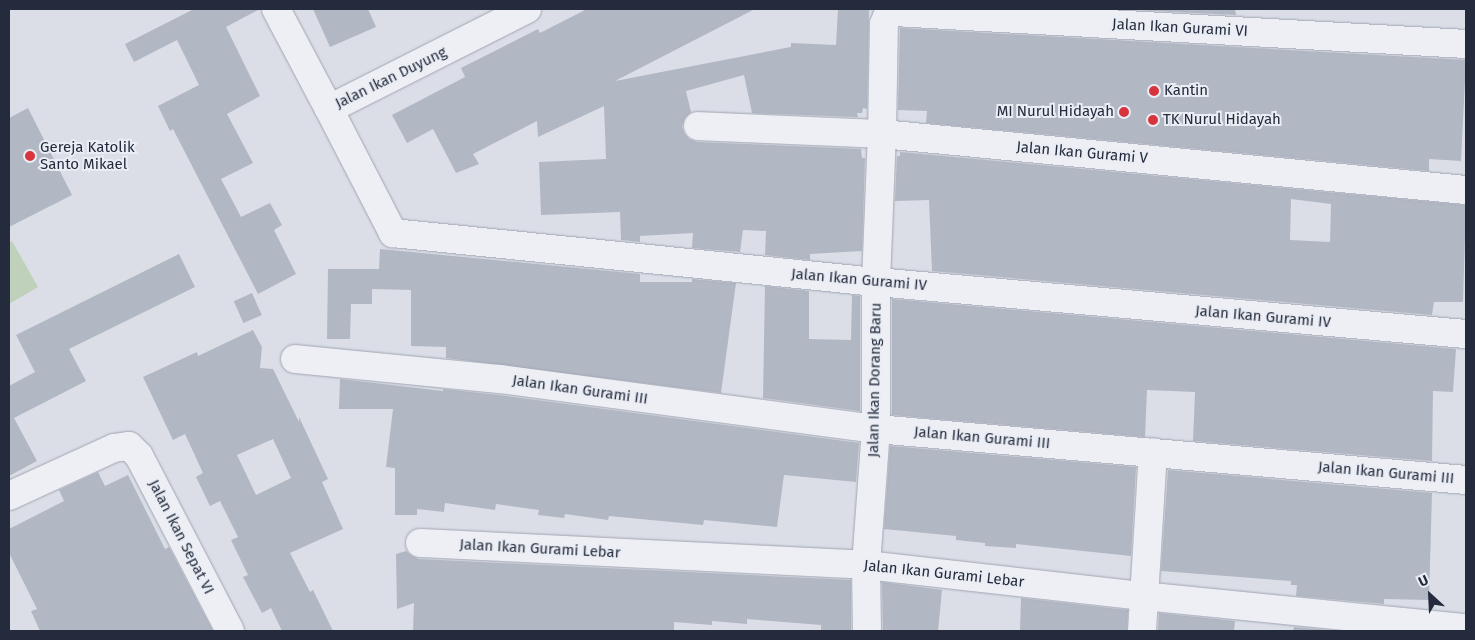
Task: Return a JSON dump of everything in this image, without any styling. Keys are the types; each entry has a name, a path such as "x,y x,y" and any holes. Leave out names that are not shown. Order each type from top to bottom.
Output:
{"street":[{"name":"Jalan Ikan Duyung","path":"276,9 328,109 527,9"},
{"name":"Jalan Ikan Gurami VI","path":"894,12 1466,44"},
{"name":"Jalan Ikan Dorang Baru","path":"867,631 866,564 876,429 876,282 884,24 887,17 894,12"},
{"name":"Jalan Ikan Gurami IV","path":"328,109 393,233 876,282 1466,334"},
{"name":"Jalan Ikan Gurami V","path":"698,126 882,134 1466,190"},
{"name":"Jalan Ikan Gurami III","path":"294,359 500,379 876,429 1466,480"},
{"name":"Jalan Ikan Sepat VI","path":"9,496 114,448 129,446 139,456 230,631"},
{"path":"1142,631 1153,452"},
{"name":"Jalan Ikan Gurami Lebar","path":"420,543 866,564 1143,596 1466,628"}],"green space":[{"path":"12,241 38,287 9,304 9,243"}],"building":[{"path":"194,9 260,9 226,27 260,96 227,114 253,163 221,179 241,217 270,203 282,225 274,230 296,274 258,294 173,129 170,131 158,106 199,85 177,40 134,62 125,44"},
{"path":"313,9 368,9 376,27 330,47"},
{"path":"587,9 755,9 615,81 791,47 791,43 836,45 838,9 869,9 867,109 863,108 862,113 857,113 858,117 752,113 744,75 686,91 691,112 685,118 682,126 684,133 689,139 697,142 861,149 862,158 865,158 862,251 810,254 810,260 765,255 766,231 743,230 740,252 692,248 693,233 640,236 640,242 621,240 620,212 541,215 539,162 606,159 604,106 538,137 537,121 473,154 479,164 456,173 433,129 407,143 392,115 465,77 461,68 538,29 540,33"},
{"path":"1116,9 1235,9 1236,15"},
{"path":"900,28 1466,60 1461,161 1429,159 1429,171 926,123 927,111 898,110"},
{"name":"Gereja Katolik Santo Mikael","path":"28,108 72,195 9,227 9,118"},
{"path":"900,152 1466,205 1463,302 1434,302 1432,315 932,271 929,200 895,201 897,156 900,156","holes":["1291,199 1331,204 1330,242 1290,240"]},
{"path":"380,249 640,274 640,282 692,282 692,279 736,283 721,393 446,358 446,347 411,346 411,290 372,289 372,304 351,304 350,339 327,339 328,269 379,269"},
{"path":"179,254 195,287 69,349 86,381 14,418 37,461 9,476 9,386 35,372 16,335"},
{"path":"765,286 809,291 809,339 851,340 852,295 860,296 860,411 763,398"},
{"path":"252,293 262,315 243,323 234,301"},
{"path":"892,299 1456,349 1453,392 1433,391 1432,461 1193,441 1195,392 1147,390 1145,437 892,415"},
{"path":"253,330 262,347 260,368 273,369 299,422 299,417 328,479 322,482 343,529 290,553 310,592 313,590 333,631 282,631 271,608 262,613 243,577 248,575 231,540 238,537 220,501 210,506 196,477 203,473 185,434 173,440 143,377 197,352 198,356","holes":["273,439 291,478 256,495 237,455"]},
{"path":"340,379 443,391 443,389 498,395 859,443 856,482 784,475 777,527 704,520 703,525 609,516 608,520 565,514 564,518 538,515 539,510 496,504 495,510 445,503 444,512 417,509 417,515 395,515 395,468 386,467 393,409 339,409"},
{"path":"890,446 1136,467 1131,556 1016,544 1016,548 985,546 985,543 956,540 956,536 884,529"},
{"path":"1168,470 1432,493 1429,600 1384,599 1384,604 1296,596 1297,585 1291,585 1291,581 1161,571"},
{"path":"98,472 105,486 128,475 165,549 169,547 213,631 40,631 31,611 37,609 9,553 9,529 64,501 59,490"},
{"path":"406,551 419,559 851,580 851,631 821,630 821,625 747,619 747,624 712,621 712,625 674,622 674,631 413,631 414,603 397,609 396,554"},
{"path":"882,582 942,590 938,631 883,631"},
{"path":"1021,598 1128,610 1127,631 1020,631"},
{"path":"1159,613 1235,621 1234,631 1158,631"},
{"path":"1294,627 1340,631 1293,631"}],"place":[{"name":"Kantin","path":"1154,91"},
{"name":"MI Nurul Hidayah","path":"1124,112"},
{"name":"TK Nurul Hidayah","path":"1153,120"},
{"name":"Gereja Katolik Santo Mikael","path":"30,156"}]}
